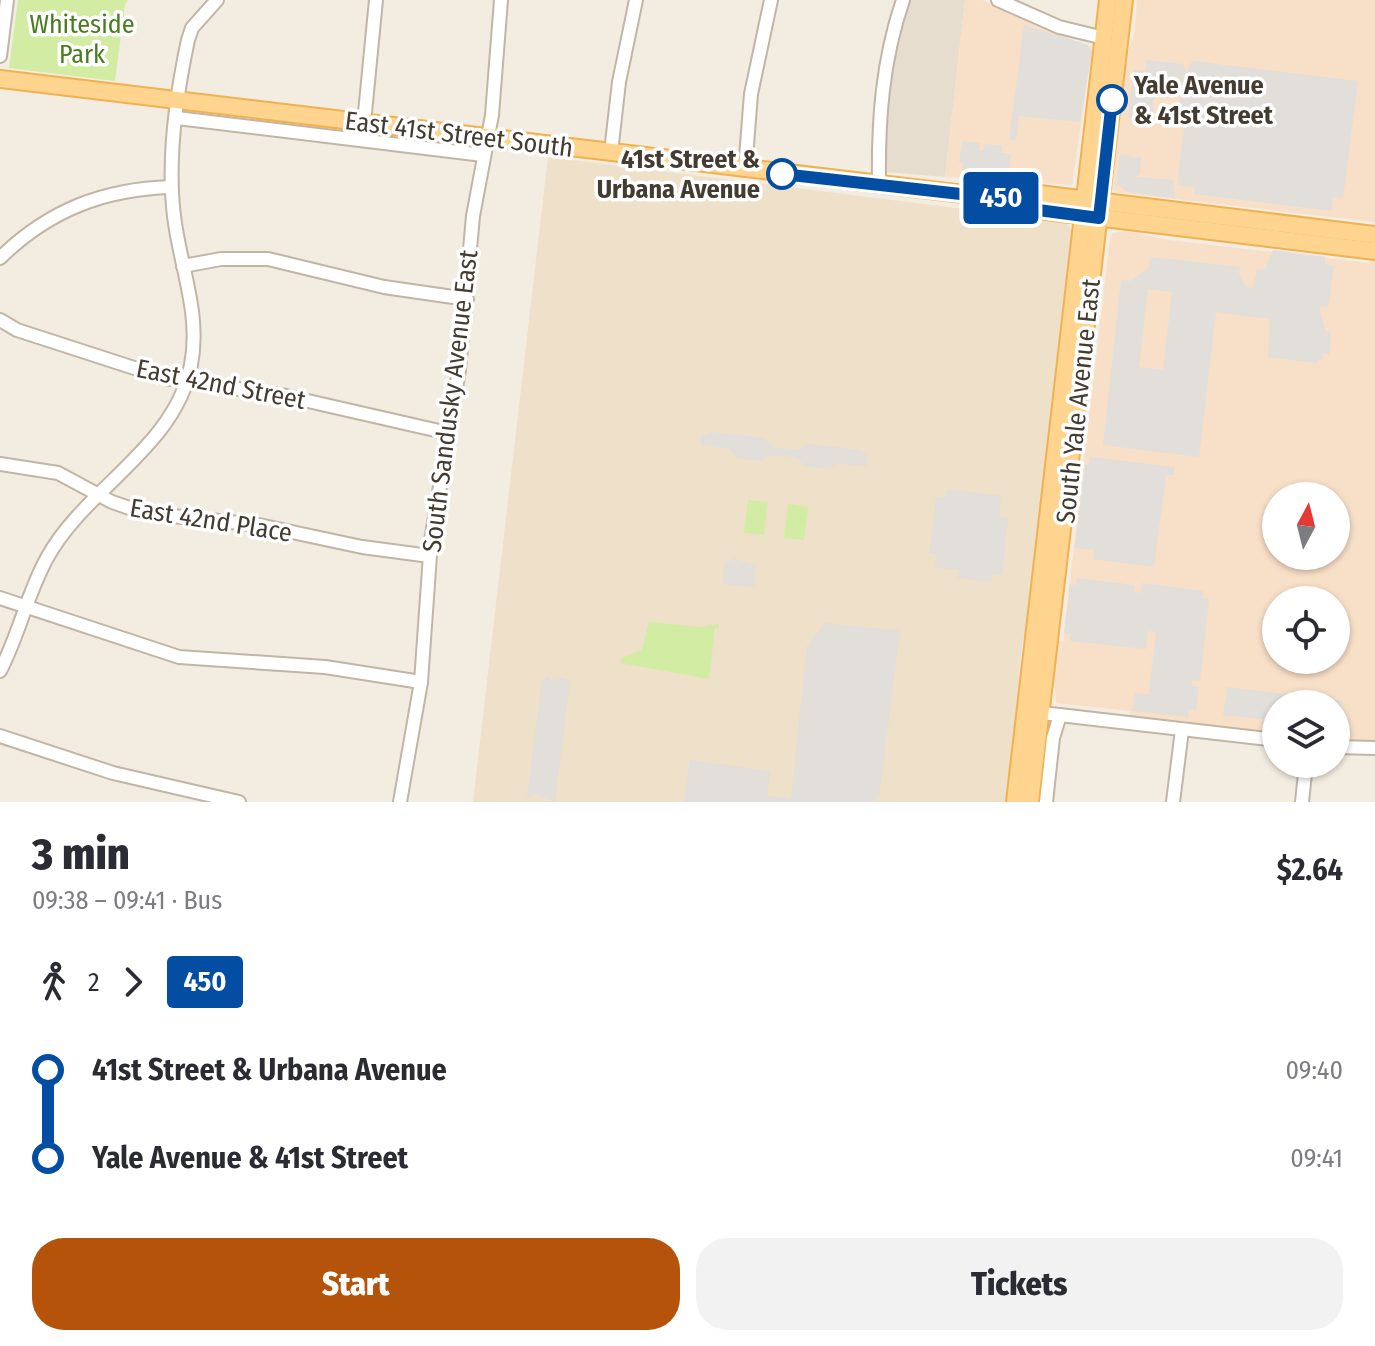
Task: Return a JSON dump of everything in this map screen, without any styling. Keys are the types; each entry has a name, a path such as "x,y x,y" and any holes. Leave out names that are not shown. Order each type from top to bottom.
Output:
{"main road":[{"name":"South Yale Avenue East","path":"1015,802 1035,711 1074,445 1108,0"},
{"name":"South Yale Avenue East","path":"1030,802 1061,421 1124,0"},
{"name":"East 41st Street South","path":"0,79 1014,200 1039,194 1091,209 1361,241"},
{"path":"1061,421 1074,445"}],"street":[{"path":"0,56 7,0"},
{"path":"0,671 53,548 159,431 187,382 195,328 171,187 179,100 192,28 217,0"},
{"path":"364,123 376,0"},
{"name":"South Sandusky Avenue East","path":"400,802 421,682 430,556 467,299 473,216 487,138 501,0"},
{"path":"611,152 619,82 636,0"},
{"path":"745,170 751,94 771,0"},
{"path":"879,185 879,112 884,76 903,0"},
{"path":"998,0 1059,27 1104,38"},
{"path":"1032,16 1034,0"},
{"name":"East 41st Street South","path":"177,118 483,155"},
{"path":"0,258 21,237 61,211 82,202 134,189 171,187"},
{"path":"183,266 221,259 268,259 384,287 467,299"},
{"name":"East 42nd Street","path":"0,320 17,330 138,371 187,382 286,396 448,433"},
{"name":"East 42nd Place","path":"0,464 58,473 144,513 259,525 362,547 430,556"},
{"path":"0,598 27,604 179,657 325,667 421,682"},
{"path":"1035,711 1262,739"},
{"path":"1046,802 1053,738 1060,715"},
{"path":"1173,802 1182,730"},
{"path":"0,736 113,773 239,802"},
{"path":"1350,747 1375,748"},
{"path":"1302,802 1305,778"}],"shaded area":[{"path":"909,0 965,0 945,177 885,172 888,85"},
{"path":"965,0 982,0 1040,28 1092,47 1072,185 945,177"},
{"path":"1137,0 1375,0 1375,222 1115,192 1109,184 1122,72 1135,31"},
{"path":"1024,25 1088,45 1092,51 1080,122 1019,116 1016,140 1009,140"},
{"path":"1146,60 1183,64 1186,71 1181,82 1149,78 1148,89 1155,90 1151,121 1128,118 1134,70 1145,71"},
{"path":"1192,61 1358,81 1343,198 1333,197 1331,211 1194,194 1194,187 1177,185 1185,122 1177,120 1182,82"},
{"path":"962,141 980,143 979,150 983,151 985,144 1002,146 1001,153 1011,154 1008,176 962,170 963,163 959,162"},
{"path":"1120,155 1135,158 1141,156 1140,173 1135,177 1173,180 1175,198 1128,192 1116,184"},
{"path":"548,157 1067,222 1073,234 1030,620 1022,644 1007,802 473,802"},
{"path":"1125,231 1168,240 1368,263 1375,260 1375,741 1350,741 1350,690 1262,690 1262,732 1130,716 1130,711 1056,703 1054,680 1058,641 1063,641 1113,233"},
{"path":"1273,250 1325,257 1325,264 1334,266 1328,307 1319,306 1325,330 1331,333 1329,355 1323,352 1322,359 1316,363 1268,357 1270,319 1216,312 1199,457 1103,445 1121,280 1130,281 1149,267 1150,257 1240,267 1239,274 1246,287 1253,288 1257,269 1264,270","holes":["1148,289 1172,292 1163,370 1139,367"]},
{"path":"710,432 765,438 772,447 798,450 806,444 861,450 868,457 866,466 837,463 829,469 805,466 796,457 770,455 761,461 737,458 729,449 701,445 701,437"},
{"path":"1090,457 1175,467 1174,475 1166,475 1154,567 1093,559 1094,550 1075,548 1085,465 1089,465"},
{"path":"947,489 1001,496 999,516 1008,518 1002,575 993,574 991,582 958,578 959,570 935,567 937,554 929,553 936,497 945,498"},
{"path":"733,558 756,566 753,587 722,584 725,561 732,561"},
{"path":"1077,578 1134,585 1134,592 1140,593 1142,583 1203,591 1202,598 1209,599 1200,681 1192,680 1191,685 1199,687 1196,710 1189,710 1188,717 1132,711 1135,693 1155,695 1149,692 1156,632 1148,631 1146,649 1070,641 1071,634 1064,633 1070,584 1076,585"},
{"path":"825,623 900,631 879,798 870,802 684,802 690,760 770,771 767,796 791,798 807,646"},
{"path":"550,677 550,681 563,678 570,681 555,802 535,794 527,797 542,679"},
{"path":"1227,687 1262,691 1262,719 1223,715"}],"green space":[{"name":"Whiteside Park","path":"18,0 128,0 115,81 9,68"},
{"path":"748,500 768,502 764,535 744,533"},
{"path":"788,504 808,507 804,540 784,538"},
{"path":"649,622 700,627 719,624 719,628 715,628 709,679 621,663 620,659 642,649"}],"bus line":[{"name":"450","path":"782,174 1014,200 1038,210 1099,218 1112,100"}],"place":[{"name":"Yale Avenue & 41st Street","path":"1112,100"},
{"name":"41st Street & Urbana Avenue","path":"782,174"}]}
